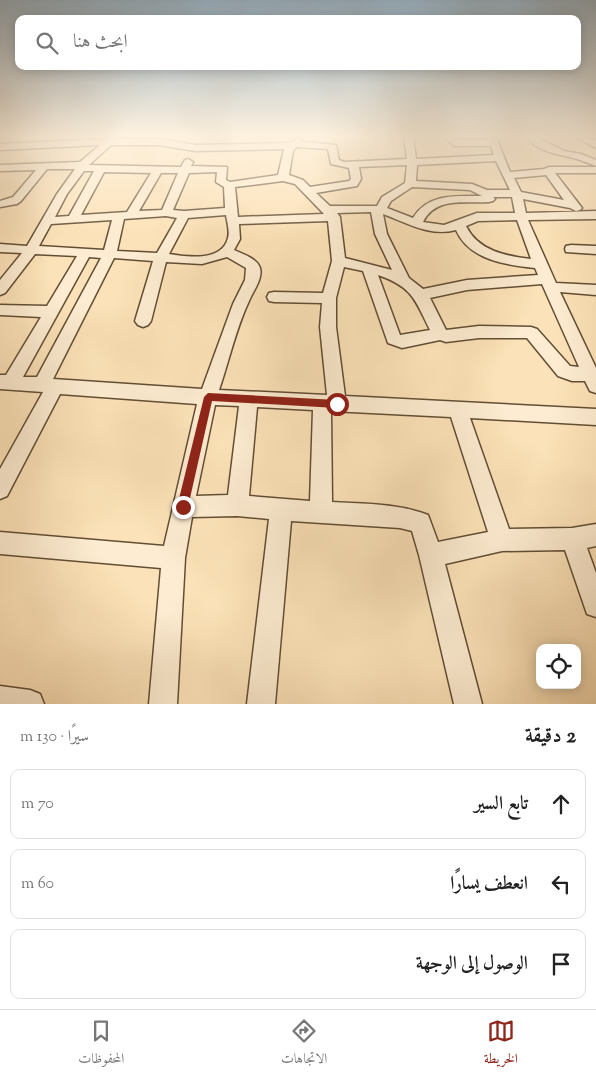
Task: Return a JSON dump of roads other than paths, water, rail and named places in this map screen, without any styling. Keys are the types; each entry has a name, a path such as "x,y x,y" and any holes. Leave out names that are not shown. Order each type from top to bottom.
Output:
{"street":[{"path":"0,204 17,199 45,170"},
{"path":"0,290 32,250 62,194 79,170"},
{"path":"74,220 86,193 101,170"},
{"path":"0,489 110,253 125,216 158,170 184,170 166,213"},
{"path":"222,170 220,182 229,185 284,178 299,182 330,213 339,261 329,298 329,404 321,511"},
{"path":"284,178 286,170"},
{"path":"308,191 353,184 356,179 354,170"},
{"path":"410,184 411,170"},
{"path":"504,170 517,194 521,216 548,283 593,380"},
{"path":"507,176 549,172 549,170 596,170"},
{"path":"549,172 596,226"},
{"path":"403,280 381,234 378,210 386,199 410,184 472,187 485,193 517,194 584,212"},
{"path":"0,248 161,256 184,261 201,261 225,251 234,241 229,185"},
{"path":"417,222 423,211 430,205 441,202 489,199 485,193"},
{"path":"46,222 166,213 232,216 378,210 438,229 460,225 476,217 584,212"},
{"path":"143,321 161,256 184,215"},
{"path":"460,225 463,236 478,248 499,258 540,264"},
{"path":"571,249 596,250"},
{"path":"163,704 173,558 183,507 208,397 240,304 252,280 253,267 248,262 225,251"},
{"path":"6,383 52,312 85,253"},
{"path":"339,261 384,272 403,280 420,295 440,334"},
{"path":"369,269 394,339 402,342 440,334 446,336 479,332 521,332 530,334 564,371 593,380"},
{"path":"420,295 467,285 548,283 596,290"},
{"path":"274,296 329,298"},
{"path":"0,310 52,312"},
{"path":"6,383 329,404 596,417"},
{"path":"236,505 250,399"},
{"path":"458,411 502,540"},
{"path":"183,507 236,505 281,510 400,517 420,523 431,555 468,704"},
{"path":"261,704 281,510"},
{"path":"431,555 502,540 572,539 596,535"},
{"path":"572,539 596,606"},
{"path":"0,543 173,558"}]}
